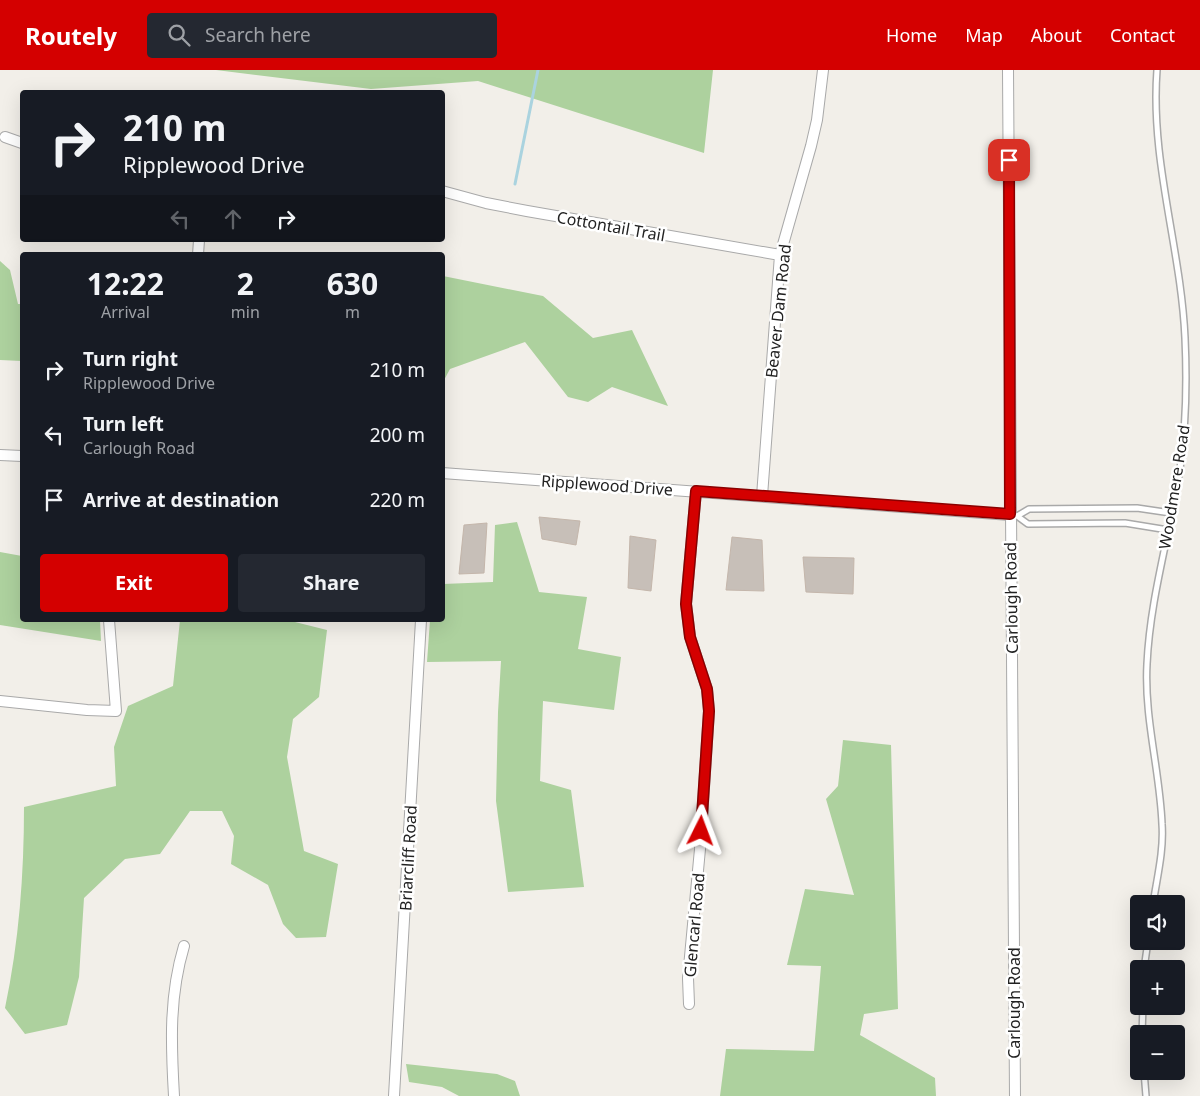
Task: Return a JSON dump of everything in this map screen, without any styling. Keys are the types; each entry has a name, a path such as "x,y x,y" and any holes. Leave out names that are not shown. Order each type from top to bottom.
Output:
{"street":[{"name":"Beaver Dam Road","path":"762,496 780,255 814,137 824,70"},
{"name":"Carlough Road","path":"1008,70 1014,515 1015,1096"},
{"path":"5,137 20,142"},
{"name":"Cottontail Trail","path":"445,192 486,203 527,211 780,255"},
{"path":"0,455 20,456"},
{"name":"Ripplewood Drive","path":"445,473 1014,515"},
{"name":"Glencarl Road","path":"689,1004 688,978 700,849 709,711 707,689 690,637 686,604 696,491"},
{"path":"0,701 116,711 109,622"},
{"name":"Briarcliff Road","path":"394,1096 421,622"},
{"path":"174,1096 170,1036 171,1011 175,981 184,946"}],"lane":[{"name":"Woodmere Road","path":"1154,895 1162,827 1159,784 1150,722 1147,667 1149,628 1180,468 1185,405 1185,338 1178,270 1156,140 1154,102 1157,70"},
{"path":"1014,515 1029,509 1137,508 1172,513"},
{"path":"1014,515 1028,524 1124,523 1168,530"},
{"path":"1145,1080 1146,1096"}],"green space":[{"path":"216,70 713,70 704,153 478,81 371,89"},
{"path":"0,261 10,270 18,304 20,304 20,361 0,360"},
{"path":"445,276 543,296 593,338 632,330 668,406 612,387 588,402 568,397 525,342 450,369 445,378"},
{"path":"517,522 539,592 587,597 578,649 621,657 614,710 543,701 540,781 571,790 584,887 508,892 496,801 501,661 427,662 430,622 445,622 445,584 493,582 495,525"},
{"path":"0,552 20,556 20,622 100,622 101,641 0,625"},
{"path":"180,622 295,622 327,630 319,697 293,719 287,757 304,851 338,864 326,937 296,938 283,924 268,885 231,864 234,836 222,811 190,811 160,854 125,859 84,898 79,977 67,1025 25,1034 5,1008 20,908 24,807 116,786 114,747 128,706 173,686"},
{"path":"843,740 891,745 898,1009 864,1014 860,1035 935,1078 936,1096 720,1096 726,1049 814,1051 821,966 787,965 805,889 854,895 826,799 838,786"},
{"path":"406,1064 497,1074 515,1081 520,1096 459,1096 442,1087 409,1082"}],"building":[{"path":"539,517 580,521 576,545 542,539"},
{"path":"487,523 484,573 459,574 464,525"},
{"path":"630,536 656,540 651,591 628,588"},
{"path":"732,537 762,540 764,591 726,590"},
{"path":"803,557 854,558 853,594 806,592"}],"waterway":[{"path":"515,184 538,70"}],"route":[{"path":"701,831 709,711 707,689 690,637 686,604 696,491 1010,514 1009,160"}]}
